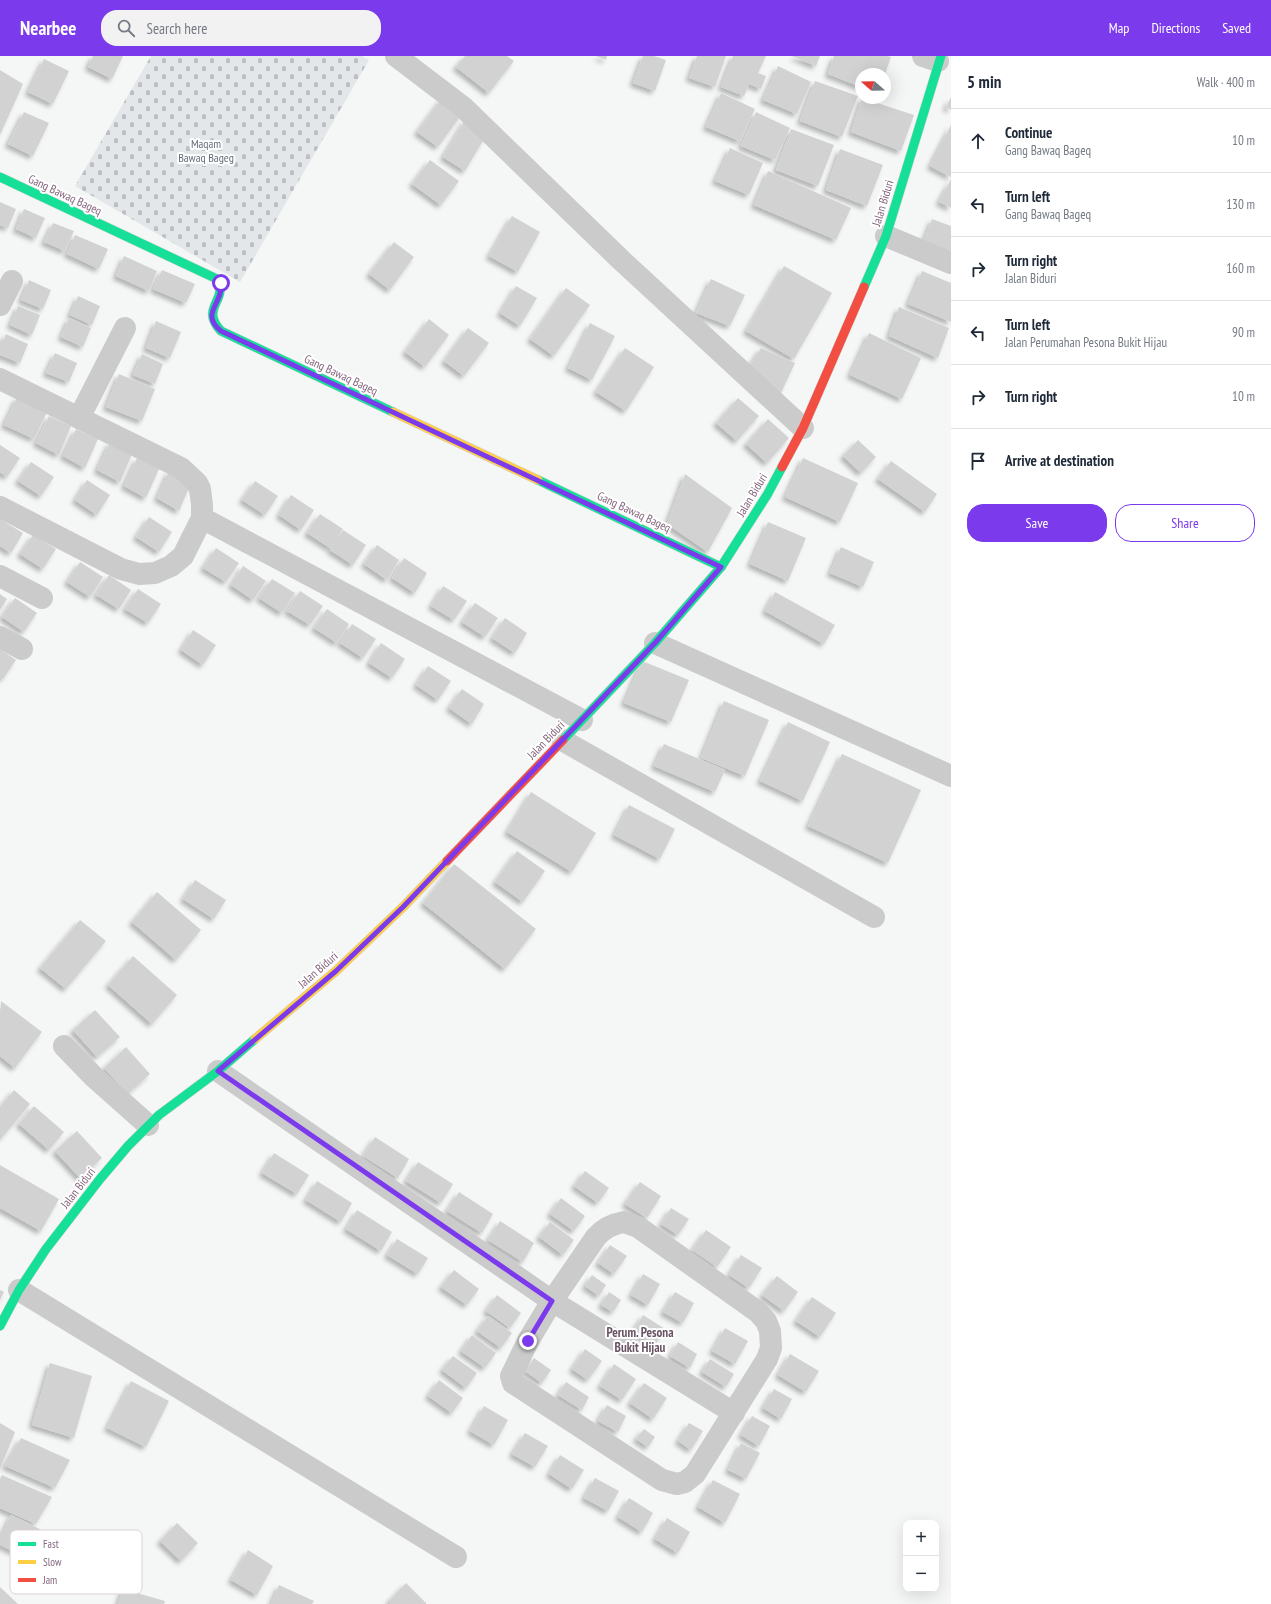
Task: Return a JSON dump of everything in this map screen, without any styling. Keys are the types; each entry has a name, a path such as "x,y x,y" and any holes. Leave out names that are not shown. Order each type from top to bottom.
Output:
{"street":[{"path":"396,56 463,107 621,260 804,428"},
{"name":"Jalan Biduri","path":"0,1326 18,1290 46,1249 100,1179 148,1125 218,1071 336,971 403,907 655,643 721,567 767,495 804,428 886,236 934,58"},
{"name":"Gang Bawaq Bageq","path":"0,177 217,279 221,283 222,290 212,309 211,318 215,326 221,331 721,567"},
{"path":"886,236 951,263"},
{"path":"0,305 12,281"},
{"path":"79,418 125,328"},
{"path":"0,379 181,468 191,477 200,489 202,518 183,556 172,566 155,574 139,574 121,569 0,507"},
{"path":"202,518 582,720"},
{"path":"0,576 42,598"},
{"path":"0,637 22,649"},
{"path":"655,643 951,776"},
{"path":"562,740 874,917"},
{"path":"64,1046 94,1077 148,1125"},
{"path":"218,1071 552,1301 734,1413"},
{"path":"624,1222 638,1227 758,1312 766,1320 770,1331 771,1348 767,1359 734,1413 695,1474 685,1482 677,1484 662,1480 513,1383 511,1376 552,1301 602,1230 624,1222"},
{"path":"18,1290 456,1557"}],"green space":[{"name":"Maqam Bawaq Bageg","path":"151,56 362,56 369,60 240,282 75,186"}],"building":[{"path":"93,56 123,56 112,79 88,67"},
{"path":"465,56 507,56 514,61 489,93 456,67"},
{"path":"596,56 607,56 606,60"},
{"path":"643,56 654,56 666,60 655,91 633,83"},
{"path":"697,56 726,56 715,87 689,78"},
{"path":"733,56 766,56 758,73 766,76 761,89 749,84 744,96 721,87"},
{"path":"792,56 820,56 816,66"},
{"path":"834,56 891,57 887,68 855,68 855,85 828,74"},
{"path":"44,59 69,71 53,104 28,92"},
{"path":"778,66 811,82 797,114 763,100"},
{"path":"0,70 23,84 0,135"},
{"path":"815,81 855,95 855,104 842,137 800,121"},
{"path":"721,93 755,109 740,141 706,127"},
{"path":"951,97 951,110 946,107"},
{"path":"442,98 462,114 438,147 417,132"},
{"path":"860,104 880,104 914,115 901,151 851,132"},
{"path":"24,112 49,123 33,156 8,144"},
{"path":"756,112 790,128 775,160 741,146"},
{"path":"465,120 487,134 465,171 443,157"},
{"path":"951,125 951,177 930,166"},
{"path":"791,129 834,145 818,186 776,170"},
{"path":"730,148 763,163 749,195 715,181"},
{"path":"840,149 883,165 867,206 826,190"},
{"path":"430,160 459,181 441,205 412,184"},
{"path":"768,171 851,208 836,240 754,205"},
{"path":"951,179 951,208 939,202"},
{"path":"0,202 16,209 8,228 0,225"},
{"path":"24,209 45,218 36,238 16,229"},
{"path":"512,216 540,232 518,272 489,256"},
{"path":"932,219 951,226 951,251 924,240"},
{"path":"53,223 74,231 65,251 44,242"},
{"path":"75,235 108,249 99,269 67,254"},
{"path":"394,242 414,257 390,290 369,274"},
{"path":"124,256 157,271 149,291 116,276"},
{"path":"784,266 832,293 794,359 746,331"},
{"path":"162,270 195,284 186,303 153,289"},
{"path":"922,271 951,283 951,322 908,304"},
{"path":"711,279 745,295 730,326 696,313"},
{"path":"29,280 51,290 43,309 21,300"},
{"path":"516,286 537,298 520,326 500,313"},
{"path":"566,288 590,305 554,356 530,339"},
{"path":"78,296 100,306 92,325 70,315"},
{"path":"18,306 40,315 32,335 10,325"},
{"path":"899,307 949,328 938,358 889,336"},
{"path":"69,318 91,328 83,347 61,337"},
{"path":"429,319 449,335 425,367 405,352"},
{"path":"156,321 181,332 170,358 146,348"},
{"path":"590,323 615,336 592,380 568,368"},
{"path":"468,328 489,343 464,376 444,361"},
{"path":"869,333 921,358 902,399 850,375"},
{"path":"6,334 28,344 20,363 0,355 0,348"},
{"path":"625,348 654,367 626,411 596,392"},
{"path":"761,348 795,363 780,395 746,371"},
{"path":"55,353 77,363 69,382 46,373"},
{"path":"142,354 163,364 155,384 133,375"},
{"path":"119,374 155,389 142,421 106,407"},
{"path":"17,397 47,412 34,439 4,425"},
{"path":"738,398 759,416 737,441 716,423"},
{"path":"49,416 71,426 59,455 36,443"},
{"path":"768,419 789,438 767,463 746,444"},
{"path":"76,429 98,439 85,468 63,456"},
{"path":"858,440 876,457 861,473 843,456"},
{"path":"110,442 133,452 120,482 97,470"},
{"path":"0,445 20,458 7,477 0,472"},
{"path":"137,458 159,469 146,498 124,486"},
{"path":"803,458 858,483 840,522 785,497"},
{"path":"891,461 937,494 925,512 878,479"},
{"path":"31,462 54,477 41,496 18,481"},
{"path":"169,471 192,481 179,511 157,498"},
{"path":"685,474 732,508 708,552 667,524"},
{"path":"87,480 110,495 97,515 75,500"},
{"path":"255,481 278,496 265,515 242,500"},
{"path":"291,495 314,510 301,530 279,515"},
{"path":"320,514 343,529 330,548 307,533"},
{"path":"149,517 172,532 159,552 136,537"},
{"path":"0,519 23,533 11,553 0,546"},
{"path":"768,522 806,538 788,581 750,564"},
{"path":"343,530 366,545 353,565 330,550"},
{"path":"33,535 56,549 43,569 20,554"},
{"path":"377,545 399,560 387,580 364,564"},
{"path":"841,547 874,562 863,587 830,573"},
{"path":"216,548 239,563 226,582 203,568"},
{"path":"404,558 427,573 415,593 392,578"},
{"path":"80,562 103,577 90,597 67,582"},
{"path":"243,566 266,581 253,600 231,585"},
{"path":"109,575 131,590 119,609 96,595"},
{"path":"272,579 295,593 282,613 259,598"},
{"path":"443,586 467,601 454,620 431,606"},
{"path":"138,589 161,604 148,623 125,609"},
{"path":"300,591 323,606 310,625 287,611"},
{"path":"775,592 835,625 824,644 765,611"},
{"path":"0,594 7,599 0,610"},
{"path":"15,598 37,613 24,632 2,617"},
{"path":"475,603 498,618 485,637 462,622"},
{"path":"327,609 349,624 337,643 314,628"},
{"path":"505,618 527,633 515,653 492,638"},
{"path":"352,624 376,639 363,658 340,643"},
{"path":"193,630 216,645 203,665 181,650"},
{"path":"381,643 405,659 392,678 369,663"},
{"path":"0,649 16,660 3,679 0,677"},
{"path":"642,661 689,680 671,722 624,703"},
{"path":"428,666 451,681 438,700 416,685"},
{"path":"462,689 484,704 472,724 449,708"},
{"path":"724,701 769,720 745,776 701,758"},
{"path":"788,722 830,742 803,801 760,781"},
{"path":"664,744 725,770 715,792 654,766"},
{"path":"842,754 921,790 888,863 808,826"},
{"path":"531,792 596,833 572,872 507,832"},
{"path":"629,805 675,829 660,859 614,835"},
{"path":"517,851 545,871 523,902 495,882"},
{"path":"454,864 536,929 505,969 423,903"},
{"path":"195,880 226,900 214,919 183,899"},
{"path":"157,892 201,930 176,960 132,922"},
{"path":"80,920 106,941 66,989 40,968"},
{"path":"133,956 177,995 152,1024 108,985"},
{"path":"1,1001 42,1032 15,1068 0,1056"},
{"path":"95,1010 120,1037 97,1057 73,1030"},
{"path":"126,1047 150,1074 128,1094 104,1068"},
{"path":"14,1090 30,1104 0,1140 0,1107"},
{"path":"34,1106 64,1132 49,1150 19,1124"},
{"path":"77,1131 102,1158 80,1178 55,1151"},
{"path":"375,1137 409,1159 398,1178 363,1156"},
{"path":"274,1153 309,1175 297,1194 262,1173"},
{"path":"418,1162 453,1184 441,1203 406,1181"},
{"path":"0,1165 59,1199 41,1231 0,1208"},
{"path":"585,1171 609,1188 598,1203 574,1186"},
{"path":"317,1181 352,1203 341,1222 306,1200"},
{"path":"640,1182 661,1196 647,1218 625,1204"},
{"path":"459,1192 493,1214 482,1233 447,1211"},
{"path":"561,1198 585,1216 574,1231 550,1214"},
{"path":"671,1208 689,1219 678,1235 661,1224"},
{"path":"357,1210 392,1232 381,1251 346,1229"},
{"path":"500,1221 534,1243 523,1262 488,1240"},
{"path":"550,1222 574,1240 563,1255 539,1237"},
{"path":"706,1230 731,1247 717,1267 692,1250"},
{"path":"397,1239 428,1258 418,1274 387,1255"},
{"path":"610,1245 627,1256 614,1274 598,1263"},
{"path":"741,1255 762,1268 749,1288 729,1275"},
{"path":"454,1270 479,1289 467,1305 441,1287"},
{"path":"643,1274 660,1284 648,1305 631,1295"},
{"path":"592,1275 606,1285 599,1296 585,1286"},
{"path":"777,1276 798,1292 784,1311 762,1295"},
{"path":"0,1290 4,1292 0,1300"},
{"path":"609,1292 621,1300 613,1312 601,1305"},
{"path":"675,1292 694,1303 683,1323 663,1312"},
{"path":"497,1295 521,1313 510,1328 486,1311"},
{"path":"812,1297 836,1313 820,1337 796,1321"},
{"path":"643,1315 665,1329 655,1345 633,1332"},
{"path":"488,1316 512,1333 501,1348 477,1331"},
{"path":"725,1328 748,1341 735,1364 712,1351"},
{"path":"472,1335 496,1353 485,1368 461,1351"},
{"path":"678,1342 697,1354 690,1368 670,1356"},
{"path":"585,1349 602,1361 588,1380 572,1369"},
{"path":"790,1354 819,1371 806,1392 778,1375"},
{"path":"453,1356 477,1373 466,1388 442,1370"},
{"path":"534,1358 551,1370 542,1383 525,1371"},
{"path":"710,1359 734,1374 726,1387 702,1372"},
{"path":"50,1363 92,1376 74,1438 32,1425"},
{"path":"614,1364 636,1379 622,1400 600,1386"},
{"path":"439,1380 463,1398 452,1413 428,1396"},
{"path":"131,1381 169,1401 146,1447 107,1428"},
{"path":"566,1382 589,1397 582,1410 558,1395"},
{"path":"644,1383 667,1398 653,1419 630,1403"},
{"path":"774,1389 792,1399 781,1419 763,1408"},
{"path":"607,1405 626,1416 618,1432 598,1421"},
{"path":"484,1406 508,1420 494,1445 470,1431"},
{"path":"752,1416 770,1426 759,1446 741,1435"},
{"path":"0,1423 15,1432 0,1469"},
{"path":"689,1423 703,1431 691,1450 678,1441"},
{"path":"644,1429 655,1437 648,1447 636,1439"},
{"path":"525,1433 548,1446 535,1467 512,1454"},
{"path":"21,1438 70,1460 55,1488 5,1466"},
{"path":"741,1443 760,1453 746,1479 728,1470"},
{"path":"560,1455 584,1470 572,1489 549,1474"},
{"path":"2,1475 52,1497 36,1524 0,1508 0,1479"},
{"path":"595,1478 619,1491 608,1511 584,1498"},
{"path":"713,1480 740,1494 725,1523 698,1507"},
{"path":"629,1498 653,1513 642,1532 618,1517"},
{"path":"11,1515 42,1530 10,1530 10,1550 0,1545 0,1539"},
{"path":"667,1518 690,1532 678,1553 655,1539"},
{"path":"177,1523 198,1543 181,1561 160,1541"},
{"path":"248,1550 273,1566 257,1595 231,1580"},
{"path":"406,1583 426,1604 391,1604 389,1601"},
{"path":"279,1585 314,1601 312,1604 271,1604"},
{"path":"0,1587 18,1604 0,1604"},
{"path":"121,1594 140,1594 165,1601 164,1604 118,1604"}],"traffic: fast":[{"path":"864,287 886,236 941,56"},
{"path":"0,177 217,279 220,287 220,293 213,310 213,316 215,323 221,331 393,412"},
{"path":"563,740 655,643 721,567 767,495 782,467"},
{"path":"538,480 721,567"},
{"path":"0,1326 19,1290 46,1249 100,1179 128,1146 159,1115 218,1071 255,1039"}],"traffic: slow":[{"path":"393,412 538,480"},
{"path":"255,1039 336,971 403,907 447,861"}],"traffic: jam":[{"path":"782,467 803,428 864,287"},
{"path":"447,861 563,740"}],"district":[{"name":"Perum. Pesona Bukit Hijau","path":"640,1340"}],"route":[{"path":"221,283 222,290 212,309 211,318 215,326 221,331 721,567 655,643 403,907 336,971 218,1071 552,1301 528,1341"}]}
